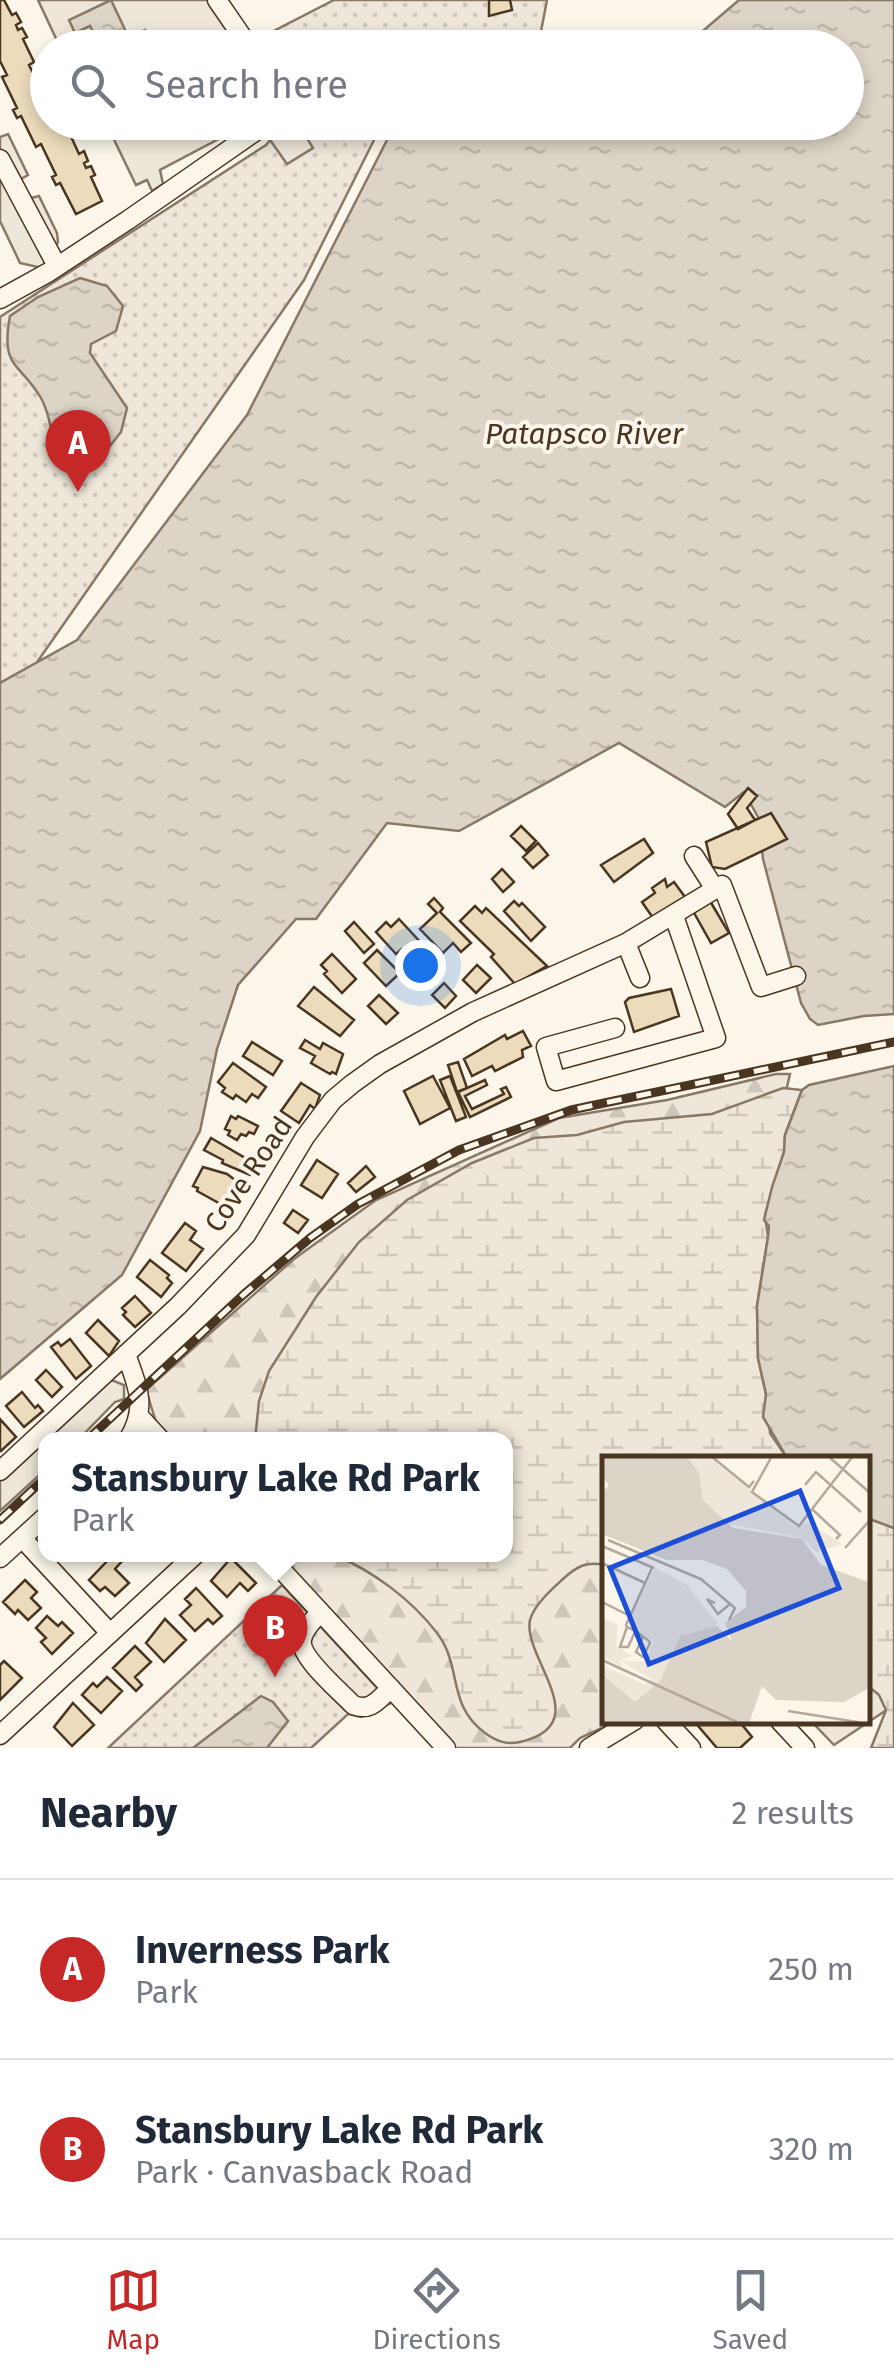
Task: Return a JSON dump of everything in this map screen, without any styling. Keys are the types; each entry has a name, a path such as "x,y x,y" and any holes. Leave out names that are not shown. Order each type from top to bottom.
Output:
{"street":[{"path":"217,0 235,30"},
{"path":"0,299 248,140"},
{"path":"0,159 57,266"},
{"path":"694,856 715,889 722,885 761,988 796,976"},
{"name":"Cove Road","path":"42,1432 178,1306 246,1235 304,1137 333,1100 380,1064 473,1012 626,943 715,889"},
{"path":"615,1028 546,1047 556,1081 716,1038 674,916"},
{"path":"626,943 640,978"},
{"path":"126,1354 140,1392 140,1417 132,1432"},
{"path":"140,1417 154,1432"},
{"name":"Cove Road","path":"0,1471 38,1436"},
{"path":"0,1558 38,1523"},
{"path":"22,1538 38,1555"},
{"path":"44,1562 110,1633"},
{"path":"0,1735 187,1562"},
{"path":"274,1562 444,1747"},
{"path":"320,1612 302,1634 301,1646 309,1659 353,1705 362,1709 372,1707 391,1688"},
{"path":"589,1748 630,1723"},
{"path":"668,1723 691,1748"},
{"path":"782,1723 805,1748"}],"green space":[{"path":"38,0 209,0 227,30 52,30"},
{"path":"334,0 547,0 541,30 276,30"},
{"path":"270,140 374,140 304,280 33,668 0,683 0,317"},
{"path":"790,1074 739,1292 602,1456 602,1723 613,1723 580,1738 570,1748 455,1748 283,1562 513,1562 513,1432 165,1432 156,1422 146,1390 294,1259 376,1200 559,1118"},
{"path":"783,1088 802,1090 785,1135 784,1152 765,1215 768,1237 757,1306 758,1358 770,1433 786,1456 602,1456 602,1565 572,1571 544,1598 530,1620 530,1635 555,1706 553,1721 542,1733 520,1742 497,1740 473,1722 465,1710 445,1646 427,1621 391,1588 349,1562 513,1562 513,1432 256,1432 259,1401 269,1371 316,1297 359,1242 407,1200 472,1163 534,1138 577,1135 624,1122 712,1114"},
{"path":"869,1519 894,1528 894,1748 871,1748 886,1710 879,1695 869,1687"},
{"path":"869,1580 894,1705 869,1722"},
{"path":"282,1585 391,1703 361,1717 348,1714 311,1748 108,1748"},
{"path":"813,1723 867,1723 834,1745"}],"shaded area":[{"path":"8,134 28,175 16,182 27,199 39,196 57,233 53,251 61,255 42,268 20,263 0,221 0,137"},
{"path":"114,140 217,140 160,170 163,184 152,191 147,180 136,185"},
{"path":"270,140 308,140 313,148 287,164"},
{"path":"109,1379 124,1385 124,1399 115,1402 86,1432 51,1432"},
{"path":"38,1443 38,1476 0,1511 0,1478"}],"water":[{"path":"111,0 125,30 92,30 90,26 74,30 69,20"},
{"name":"Patapsco River","path":"739,0 894,0 894,1014 818,1025 810,1019 801,1003 763,859 759,819 744,792 725,807 619,743 459,831 387,823 316,919 296,919 238,985 217,1049 200,1131 122,1275 0,1379 0,683 77,640 247,415 387,140 864,140 864,30 704,30"},
{"path":"80,278 107,286 123,306 116,331 91,344 90,353 127,408 121,432 91,470 59,466 44,405 14,363 8,346 10,316 38,297"},
{"path":"894,1066 894,1528 869,1519 869,1456 786,1456 763,1417 766,1394 758,1358 757,1306 769,1226 764,1220 784,1152 785,1135 802,1090 809,1085"},
{"path":"261,1696 273,1702 288,1721 267,1748 193,1748"}],"building":[{"path":"0,0 4,0 21,22 16,25 18,30 22,28 27,37 23,39 30,54 30,135 21,116 17,118 13,110 17,108 2,77 7,75 0,61"},
{"path":"489,0 510,0 512,10 489,16"},
{"path":"33,140 73,140 79,154 84,151 88,161 84,163 86,168 91,166 95,175 91,177 102,201 76,214 60,183 56,185 52,177 56,175 41,144 36,147"},
{"path":"748,788 757,796 747,808 755,820 738,829 728,814"},
{"path":"771,813 787,839 725,869 712,867 706,842"},
{"path":"521,826 536,841 526,851 511,836"},
{"path":"644,839 653,853 614,882 601,865"},
{"path":"538,843 548,855 533,868 523,857"},
{"path":"502,869 514,882 503,892 492,879"},
{"path":"665,879 667,887 674,882 685,897 655,921 642,902"},
{"path":"434,898 443,908 440,912 471,943 461,952 453,943 443,953 420,929 437,913 428,904"},
{"path":"514,901 519,906 522,903 545,927 531,941 504,911"},
{"path":"710,901 729,933 711,943 693,911"},
{"path":"475,906 482,913 486,908 547,966 515,984 491,957 494,954 460,921"},
{"path":"399,919 422,944 409,956 402,949 396,954 376,932 386,922 391,927"},
{"path":"354,922 374,944 364,953 345,931"},
{"path":"377,950 400,973 386,986 364,963"},
{"path":"332,954 356,979 342,993 321,965"},
{"path":"477,965 491,978 476,993 463,980"},
{"path":"444,983 456,996 445,1008 432,995"},
{"path":"314,987 354,1020 340,1036 298,1006"},
{"path":"671,989 679,1016 634,1032 625,1002"},
{"path":"379,995 398,1013 386,1024 368,1006"},
{"path":"523,1031 531,1046 522,1050 523,1057 495,1071 492,1066 472,1076 464,1059 505,1035 507,1039"},
{"path":"305,1040 320,1049 323,1043 343,1054 336,1074 311,1063 315,1056 300,1048"},
{"path":"252,1042 282,1061 273,1075 243,1056"},
{"path":"458,1062 467,1088 457,1092 448,1065"},
{"path":"233,1063 266,1087 258,1098 252,1094 246,1102 222,1092 225,1088 218,1082"},
{"path":"433,1076 450,1108 420,1124 404,1091"},
{"path":"450,1076 466,1117 456,1121 440,1080"},
{"path":"485,1080 487,1085 465,1096 472,1109 504,1094 501,1089 506,1087 511,1097 470,1117 458,1092"},
{"path":"301,1083 320,1095 315,1109 310,1105 299,1123 281,1111"},
{"path":"231,1116 258,1126 254,1134 241,1134 237,1140 228,1135 230,1131 225,1129"},
{"path":"211,1138 259,1166 257,1170 250,1175 222,1163 223,1160 204,1150"},
{"path":"317,1160 338,1174 322,1198 301,1185"},
{"path":"366,1166 375,1177 356,1192 348,1183"},
{"path":"203,1167 227,1174 239,1183 226,1207 193,1186"},
{"path":"293,1210 308,1220 298,1233 284,1223"},
{"path":"185,1223 196,1231 190,1240 203,1249 186,1271 162,1253"},
{"path":"150,1260 169,1275 172,1283 161,1297 137,1277"},
{"path":"135,1296 151,1313 135,1327 123,1315 126,1312 122,1308"},
{"path":"98,1320 119,1341 109,1356 86,1333"},
{"path":"70,1339 91,1366 76,1379 51,1347"},
{"path":"46,1370 62,1387 52,1397 36,1380"},
{"path":"22,1392 35,1408 38,1405 43,1411 24,1427 6,1406"},
{"path":"0,1419 16,1437 1,1451 0,1450"},
{"path":"106,1562 121,1562 115,1569 129,1583 115,1596 105,1587 100,1591 89,1580"},
{"path":"228,1562 235,1562 256,1583 248,1591 240,1583 227,1597 211,1581"},
{"path":"25,1580 37,1592 31,1598 41,1608 28,1620 3,1602"},
{"path":"196,1588 222,1616 213,1624 208,1619 195,1631 180,1615 191,1605 185,1599"},
{"path":"47,1616 58,1626 62,1622 73,1633 52,1654 41,1642 46,1638 36,1628"},
{"path":"165,1619 186,1640 164,1662 146,1643"},
{"path":"135,1646 151,1662 135,1677 142,1685 136,1691 113,1668"},
{"path":"4,1661 22,1678 0,1700 0,1665"},
{"path":"107,1677 122,1691 101,1713 82,1695 93,1683 97,1687"},
{"path":"73,1703 94,1725 72,1746 54,1727"},
{"path":"696,1723 740,1723 752,1737 740,1748 717,1748"}],"railway":[{"path":"96,1432 310,1238 358,1204 459,1150 571,1110 894,1042"},
{"path":"0,1520 38,1485"}],"place":[{"name":"Inverness Park","path":"78,492"},
{"name":"Stansbury Lake Rd Park","path":"275,1677"}]}
